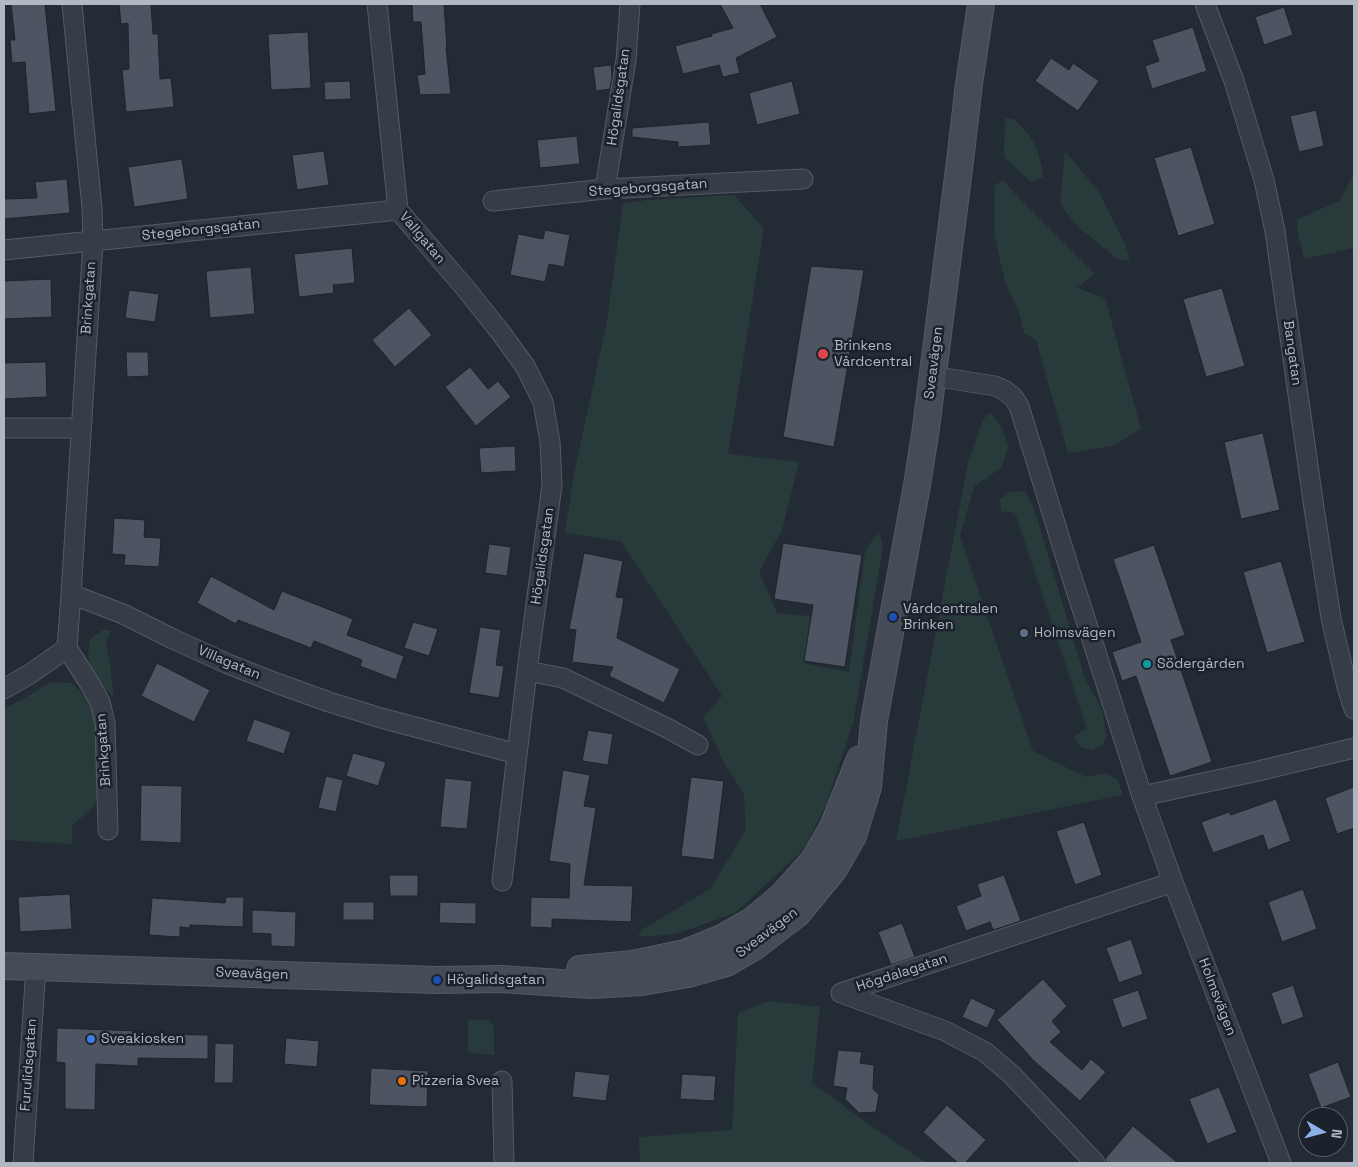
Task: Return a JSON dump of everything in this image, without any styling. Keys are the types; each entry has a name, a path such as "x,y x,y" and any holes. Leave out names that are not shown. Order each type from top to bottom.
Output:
{"main road":[{"name":"Sveavägen","path":"4,966 437,980 501,979 633,964 685,953 722,938 752,920 781,897 814,860 833,826 874,721 926,428 969,84 981,4"}],"street":[{"name":"Brinkgatan","path":"71,594 92,240 92,208 72,4"},
{"name":"Vallgatan","path":"377,4 398,210 478,304 525,366 543,402 550,442"},
{"name":"Högalidsgatan","path":"606,189 626,60 630,4"},
{"name":"Bangatan","path":"1205,4 1234,81 1264,180 1275,231 1331,618 1354,709"},
{"name":"Stegeborgsgatan","path":"493,201 606,189 803,179"},
{"name":"Stegeborgsgatan","path":"4,250 398,210"},
{"name":"Holmsvägen","path":"932,376 995,386 1013,397 1019,406 1142,796 1281,1163"},
{"path":"4,428 80,428"},
{"name":"Högalidsgatan","path":"502,881 527,671 552,485 550,442"},
{"path":"4,689 30,674 67,648 71,594"},
{"name":"Villagatan","path":"71,594 123,614 228,664 278,684 380,718 517,754"},
{"name":"Brinkgatan","path":"67,648 97,696 105,723 108,830"},
{"path":"527,671 563,678 667,728 698,746"},
{"path":"1142,796 1354,748"},
{"name":"Högdalagatan","path":"1095,1163 1012,1075 985,1052 944,1031 841,993 1173,882"},
{"name":"Furulidsgatan","path":"22,1163 36,967"},
{"path":"502,1081 504,1163"}],"shaded area":[{"path":"1005,118 1014,119 1027,132 1036,146 1043,177 1031,182 1004,157"},
{"path":"1065,151 1099,192 1125,244 1130,261 1119,260 1079,228 1060,204"},
{"path":"1354,174 1354,248 1304,259 1297,229 1298,219 1339,201"},
{"path":"1003,180 1095,274 1077,288 1105,298 1141,429 1113,446 1068,453 1036,340 1024,333 1019,312 1005,282 994,233 995,185"},
{"path":"734,195 764,228 728,454 799,462 782,530 759,572 777,613 810,616 804,663 849,672 865,551 879,531 883,546 853,723 827,803 804,849 735,913 676,934 637,937 643,929 711,888 746,830 744,794 724,763 703,717 722,696 621,541 565,533 574,474 607,321 623,204 646,200"},
{"path":"991,412 1001,426 1008,446 1002,467 974,487 960,536 1033,751 1086,777 1105,773 1117,779 1123,795 896,841 968,463 983,419"},
{"path":"1025,491 1034,508 1084,676 1102,710 1107,737 1103,744 1092,750 1080,747 1074,736 1087,729 1015,513 1001,511 1000,499 1010,492"},
{"path":"103,630 111,630 106,643 114,698 91,669 88,654 90,639"},
{"path":"50,682 71,683 88,698 95,723 98,793 95,805 72,826 72,844 4,840 4,708 20,701"},
{"path":"769,1001 820,1007 812,1083 927,1163 640,1163 639,1137 732,1130 738,1013"},
{"path":"468,1020 489,1020 494,1026 494,1055 468,1053"}],"building":[{"path":"11,4 45,4 56,111 29,114 25,62 12,63 10,40 15,40"},
{"path":"119,4 151,4 153,34 158,34 160,79 171,78 174,107 126,112 122,70 129,69 128,23 121,24"},
{"path":"412,4 444,4 451,94 420,95 417,75 425,74 421,22 413,22"},
{"path":"720,4 760,4 777,37 736,58 740,73 723,77 719,65 683,74 675,46 733,28"},
{"path":"1284,7 1293,35 1264,45 1255,17"},
{"path":"1193,27 1207,71 1152,89 1145,66 1159,61 1152,40"},
{"path":"308,32 311,88 271,90 268,34"},
{"path":"1051,58 1069,70 1073,63 1099,81 1078,111 1035,81"},
{"path":"611,65 610,89 596,91 593,67"},
{"path":"350,81 351,99 325,100 324,82"},
{"path":"792,81 800,114 757,125 749,93"},
{"path":"1316,110 1324,146 1299,152 1290,116"},
{"path":"709,122 711,145 678,147 678,142 632,137 632,128"},
{"path":"577,136 580,164 540,168 537,140"},
{"path":"1191,147 1215,224 1178,236 1154,158"},
{"path":"324,151 329,185 297,190 292,155"},
{"path":"182,159 188,199 134,207 128,167"},
{"path":"67,179 70,213 4,219 4,199 37,198 35,182"},
{"path":"545,230 570,235 564,267 549,264 545,282 510,275 518,234 543,239"},
{"path":"352,248 355,283 333,285 334,293 299,297 294,254"},
{"name":"Brinkens Vårdcentral","path":"811,266 864,270 834,447 783,437"},
{"path":"251,267 255,314 210,318 206,271"},
{"path":"51,279 52,317 4,319 4,281"},
{"path":"1222,288 1245,366 1206,377 1183,299"},
{"path":"129,290 159,294 155,322 125,318"},
{"path":"409,308 432,335 395,367 372,340"},
{"path":"126,352 148,352 149,376 127,377"},
{"path":"46,362 47,397 4,399 4,363"},
{"path":"470,367 488,389 498,381 511,397 476,426 445,387"},
{"path":"1263,433 1280,510 1241,519 1224,442"},
{"path":"515,446 516,471 481,473 479,448"},
{"path":"114,518 145,520 144,537 161,538 159,567 124,565 125,555 112,554"},
{"path":"783,543 862,555 845,667 804,661 813,605 774,599"},
{"path":"489,544 511,547 507,576 485,573"},
{"name":"Södergården","path":"1154,545 1185,635 1171,640 1212,762 1170,776 1136,676 1122,681 1112,652 1141,642 1113,559"},
{"path":"584,553 623,561 616,597 624,598 617,638 680,669 664,703 609,676 613,667 572,662 576,630 569,629"},
{"path":"1281,561 1305,642 1267,653 1243,572"},
{"path":"211,576 274,610 282,591 353,619 347,635 404,656 396,680 360,666 362,660 314,641 311,648 238,620 236,624 197,603"},
{"path":"413,622 438,629 429,656 404,648"},
{"path":"480,627 501,630 496,665 504,666 499,698 469,693"},
{"path":"157,663 210,690 194,722 141,696"},
{"path":"254,719 291,732 284,754 246,741"},
{"path":"588,730 613,734 608,765 582,761"},
{"path":"353,753 386,762 378,786 346,776"},
{"path":"563,770 590,775 584,806 596,808 584,885 633,886 631,922 552,919 552,928 530,927 531,897 569,898 570,864 549,861"},
{"path":"326,776 343,780 336,812 318,808"},
{"path":"691,777 724,781 714,860 681,856"},
{"path":"445,778 472,781 467,829 440,827"},
{"path":"141,785 182,786 181,843 140,841"},
{"path":"1354,787 1354,828 1337,834 1325,798"},
{"path":"1276,799 1291,841 1268,850 1263,835 1213,853 1201,822 1229,812 1231,815"},
{"path":"1084,822 1102,875 1075,885 1056,831"},
{"path":"389,875 418,875 418,896 390,896"},
{"path":"1004,875 1021,921 993,930 990,922 966,931 956,906 981,896 977,884"},
{"path":"1303,889 1317,929 1282,942 1268,902"},
{"path":"70,894 72,929 20,932 18,897"},
{"path":"226,897 244,897 243,927 190,925 190,928 180,927 180,937 149,935 152,898 225,903"},
{"path":"343,902 374,902 374,920 343,920"},
{"path":"440,902 476,903 476,924 439,923"},
{"path":"252,910 296,912 295,947 271,946 271,934 252,933"},
{"path":"902,923 915,957 891,965 878,932"},
{"path":"1131,939 1143,974 1119,983 1106,948"},
{"path":"1043,979 1067,1006 1052,1021 1061,1032 1050,1042 1082,1070 1091,1059 1106,1072 1080,1101 1034,1061 997,1020"},
{"path":"1293,985 1304,1017 1282,1025 1271,993"},
{"path":"1138,990 1148,1019 1122,1028 1112,999"},
{"path":"971,998 996,1010 987,1028 962,1017"},
{"path":"57,1028 139,1031 139,1034 208,1035 208,1059 138,1058 138,1066 96,1064 95,1110 65,1109 65,1063 56,1062"},
{"path":"286,1038 319,1041 317,1067 284,1064"},
{"path":"215,1043 234,1044 233,1083 214,1083"},
{"path":"838,1050 862,1052 860,1063 874,1065 873,1089 879,1095 876,1112 859,1113 845,1099 847,1088 833,1086"},
{"path":"1338,1062 1351,1097 1321,1107 1308,1074"},
{"path":"371,1068 428,1071 427,1107 369,1105"},
{"path":"575,1071 610,1075 606,1101 572,1097"},
{"path":"682,1074 716,1076 714,1101 680,1099"},
{"path":"1219,1087 1237,1132 1207,1144 1189,1099"},
{"path":"947,1105 986,1140 965,1163 958,1163 923,1132"},
{"path":"1133,1126 1178,1163 1106,1163 1105,1159"}],"place":[{"name":"Brinkens Vårdcentral","path":"823,354"},
{"name":"Vårdcentralen Brinken","path":"893,617"},
{"name":"Holmsvägen","path":"1024,633"},
{"name":"Södergården","path":"1147,664"},
{"name":"Högalidsgatan","path":"437,980"},
{"name":"Sveakiosken","path":"91,1039"},
{"name":"Pizzeria Svea","path":"402,1081"}]}
